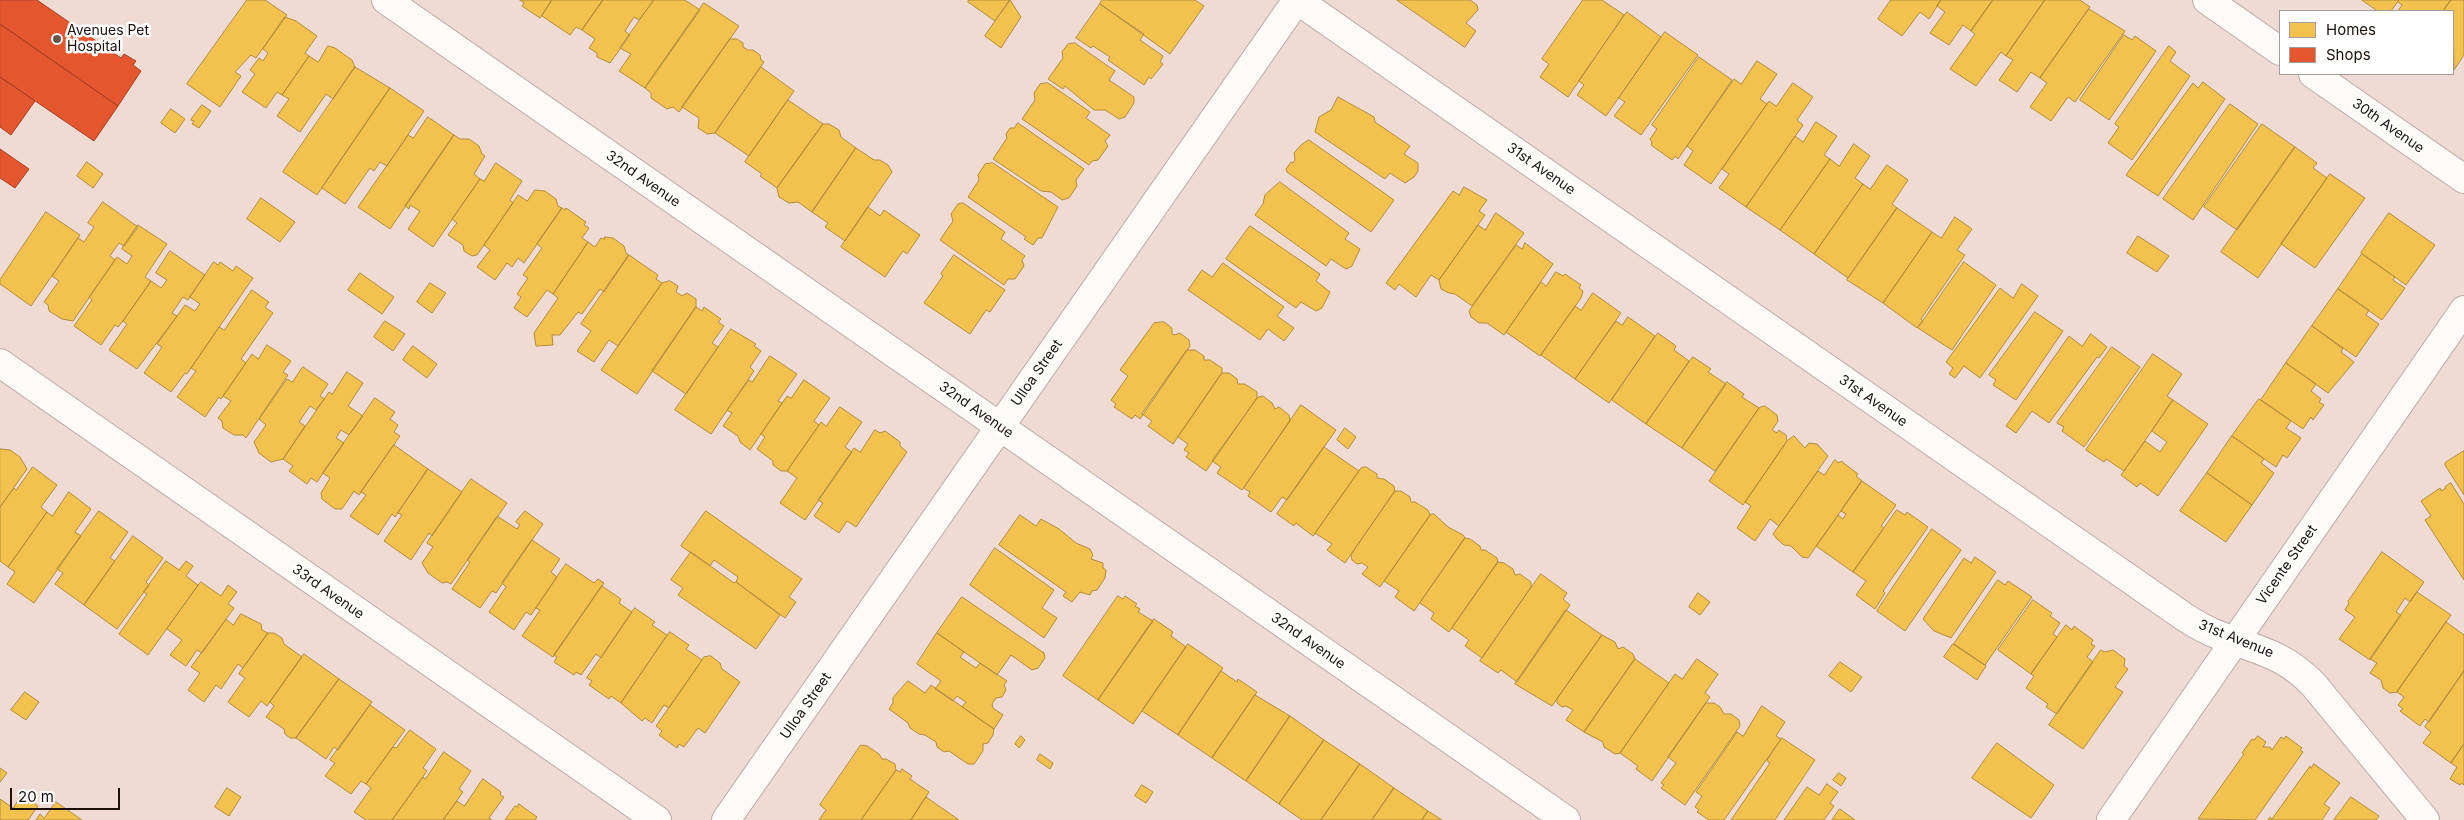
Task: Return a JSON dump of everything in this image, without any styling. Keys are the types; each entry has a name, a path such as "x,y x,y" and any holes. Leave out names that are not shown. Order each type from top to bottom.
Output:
{"street":[{"name":"32nd Avenue","path":"386,0 1566,820"},
{"name":"Ulloa Street","path":"726,820 1297,0"},
{"name":"31st Avenue","path":"1297,0 2183,616 2205,629 2276,656 2299,669 2425,820"},
{"path":"2207,0 2279,50"},
{"name":"30th Avenue","path":"2314,75 2464,179"},
{"name":"Vicente Street","path":"2111,820 2464,310"},
{"name":"33rd Avenue","path":"0,363 657,820"}],"building: Homes":[{"path":"247,0 265,0 287,15 256,58 251,55 235,72 241,76 220,107 187,84"},
{"path":"520,0 552,0 540,18 522,6 524,3"},
{"path":"552,0 603,0 582,30 576,27 570,35 542,16"},
{"path":"603,0 654,0 639,20 634,17 625,31 630,35 610,63 597,57 597,53 589,48 595,39 582,30"},
{"path":"654,0 685,0 700,10 645,88 619,71 631,54 620,48"},
{"path":"969,0 1010,0 995,21 968,2"},
{"path":"1010,0 1021,17 1001,48 985,36"},
{"path":"1102,0 1195,0 1204,6 1170,54 1100,4"},
{"path":"1397,0 1470,0 1477,5 1478,10 1466,23 1476,31 1465,47"},
{"path":"1583,0 1602,0 1624,15 1568,97 1540,77 1549,64 1542,59"},
{"path":"1891,0 1941,0 1929,19 1920,12 1902,36 1878,19"},
{"path":"1941,0 1993,0 1971,31 1963,25 1949,45 1930,33 1945,12 1937,6"},
{"path":"1993,0 2045,0 2006,56 2001,52 1976,86 1950,69 1975,34 1971,31"},
{"path":"2045,0 2080,0 2090,7 2040,78 2031,72 2017,92 1999,80 2013,60 2006,56"},
{"path":"2362,0 2399,0 2392,10 2377,10"},
{"path":"2399,0 2451,0 2444,10 2399,10 2402,5 2398,2"},
{"path":"2451,0 2464,0 2464,55 2454,70 2454,10 2444,10"},
{"path":"704,3 739,26 679,112 673,107 667,109 651,98 651,93 645,88"},
{"path":"1100,4 1144,34 1140,40 1163,56 1160,62 1163,64 1151,79 1149,77 1144,85 1108,60 1110,57 1076,38"},
{"path":"2089,9 2125,31 2075,102 2068,97 2051,121 2030,107 2047,83 2040,78"},
{"path":"1627,12 1661,37 1606,116 1577,95 1584,85 1579,81"},
{"path":"285,17 296,21 317,36 305,53 309,56 282,95 277,92 266,108 242,92 255,74 250,70 259,58 263,61 268,53 263,49"},
{"path":"1665,32 1698,55 1641,135 1614,116 1625,102 1619,98"},
{"path":"2124,35 2132,40 2135,36 2156,51 2109,120 2080,100"},
{"path":"730,39 737,39 743,43 743,47 753,50 760,55 761,60 764,62 715,133 707,134 698,128 699,118 682,107"},
{"path":"1075,43 1115,71 1109,80 1134,97 1134,103 1125,117 1119,119 1105,110 1094,110 1065,86 1063,89 1048,79 1063,58 1062,52 1068,44"},
{"path":"328,46 335,48 352,60 355,67 333,99 326,94 300,132 277,116 289,99 282,95 309,56 318,62"},
{"path":"2169,46 2176,52 2170,61 2190,76 2132,160 2108,143 2119,127 2115,124"},
{"path":"1699,57 1732,80 1678,159 1675,156 1672,160 1651,145 1650,139 1657,129 1652,125"},
{"path":"1757,61 1777,74 1760,99 1767,104 1711,184 1684,165 1693,151 1687,146 1734,79 1741,84"},
{"path":"355,67 390,88 317,195 283,172"},
{"path":"761,67 794,91 749,156 715,133"},
{"path":"2203,82 2225,99 2158,196 2126,175 2193,83 2198,88"},
{"path":"1048,83 1090,112 1086,118 1110,135 1105,141 1108,146 1098,160 1092,161 1089,165 1022,119 1035,100 1034,93 1040,84"},
{"path":"1793,83 1813,97 1797,120 1803,125 1746,207 1719,188 1729,174 1722,169 1769,101 1776,106"},
{"path":"390,88 424,111 387,166 380,162 374,171 370,168 345,204 322,188"},
{"path":"1338,97 1374,117 1375,122 1410,146 1404,154 1418,163 1418,171 1414,177 1405,183 1390,173 1385,179 1315,132 1319,117 1331,110"},
{"path":"788,100 823,124 777,188 745,162"},
{"path":"2230,104 2258,124 2193,220 2163,199"},
{"path":"202,105 211,111 199,128 192,124 194,121 191,120"},
{"path":"171,109 185,119 175,133 161,123"},
{"path":"428,117 454,135 390,229 358,207 408,135 413,138"},
{"path":"1816,122 1837,136 1824,155 1830,159 1780,230 1746,207 1795,136 1803,142"},
{"path":"1018,123 1084,169 1076,180 1077,186 1069,198 1062,200 1051,192 1041,191 993,159 1007,138 1006,134 1010,128 1014,128"},
{"path":"823,124 829,124 839,130 841,137 856,148 812,212 798,202 789,203 779,197 777,188"},
{"path":"2262,124 2295,147 2237,230 2204,207"},
{"path":"454,135 460,139 469,139 479,146 482,154 485,156 474,174 480,179 433,247 408,229 420,211 410,205 409,209 405,206"},
{"path":"1309,140 1394,200 1371,232 1287,172 1286,169 1295,160 1294,153"},
{"path":"1854,144 1870,156 1855,178 1863,184 1814,254 1780,230 1830,159 1839,166"},
{"path":"2295,147 2317,163 2313,168 2327,178 2258,278 2221,252"},
{"path":"856,148 874,160 880,160 888,165 892,172 845,241 825,227 828,223 812,212"},
{"path":"87,162 103,174 93,188 77,176"},
{"path":"496,163 522,181 510,200 513,203 477,255 472,256 464,251 463,245 448,235 457,223 452,219 480,179 484,181"},
{"path":"993,163 1058,207 1042,238 1038,238 1033,245 1024,239 1026,237 968,197 979,180 978,175 985,164"},
{"path":"1887,165 1908,180 1892,204 1897,208 1848,278 1814,254 1863,184 1870,189"},
{"path":"2330,174 2365,198 2315,268 2281,244"},
{"path":"1280,182 1349,233 1345,239 1360,249 1352,266 1346,269 1331,259 1326,266 1255,215 1263,204 1265,195"},
{"path":"1464,187 1487,200 1479,211 1485,215 1439,280 1431,275 1416,297 1399,284 1395,290 1386,283 1453,191 1459,195"},
{"path":"535,190 545,191 556,199 558,206 562,208 524,263 518,258 512,267 507,263 495,280 477,267 490,250 484,245 518,195 527,201"},
{"path":"261,198 295,222 280,242 247,219"},
{"path":"103,202 138,227 124,246 119,243 110,256 115,260 73,321 62,319 49,311 48,305 44,302 59,281 52,276 78,238 84,242 94,227 88,223"},
{"path":"963,203 1005,232 1001,239 1025,256 1022,260 1024,266 1015,279 1008,279 1004,285 940,240 953,221 951,214 958,204"},
{"path":"868,207 880,216 884,210 920,235 907,254 903,251 885,277 841,247"},
{"path":"562,208 565,210 566,208 586,222 584,225 589,228 582,238 588,242 553,294 547,290 527,317 514,308 521,297 517,294 528,278 523,275 542,248 537,244"},
{"path":"1897,208 1932,232 1883,303 1847,280"},
{"path":"46,212 80,235 31,306 0,284 0,280"},
{"path":"1496,213 1524,233 1472,306 1455,294 1441,289 1439,280 1478,225 1485,230"},
{"path":"2389,213 2435,245 2406,285 2361,253"},
{"path":"1955,217 1972,229 1957,250 1965,255 1921,319 1923,321 1917,328 1883,303 1932,232 1941,238"},
{"path":"138,225 167,244 145,277 151,281 123,321 118,327 115,325 101,345 74,326 92,300 89,297 117,257 127,264 132,256 122,249"},
{"path":"1250,226 1320,274 1316,281 1330,292 1322,308 1316,311 1301,302 1296,308 1226,259"},
{"path":"2138,236 2169,256 2157,272 2127,253"},
{"path":"605,237 613,238 624,246 626,253 629,255 604,292 600,289 582,314 578,312 560,335 552,335 553,345 536,346 534,333 558,298 553,294 588,242 595,247 601,238 604,239"},
{"path":"1525,243 1553,264 1504,335 1487,323 1479,323 1471,317 1469,311 1516,245 1522,249"},
{"path":"170,251 205,275 188,300 183,297 172,313 177,316 137,369 109,350 127,324 123,321 151,281 161,288 167,280 156,273"},
{"path":"2362,254 2395,277 2393,280 2405,288 2382,320 2338,289"},
{"path":"629,255 658,275 656,279 662,283 618,346 609,340 594,362 577,351 591,331 581,324"},
{"path":"954,255 1005,290 990,312 986,310 970,334 924,303 943,276 941,274"},
{"path":"214,262 218,265 220,262 233,271 236,266 253,278 187,374 185,373 171,392 144,373 162,347 157,344 185,305 195,311 200,304 190,297"},
{"path":"1964,262 1996,285 1952,350 1918,328"},
{"path":"1223,263 1284,307 1277,316 1294,328 1284,341 1268,329 1260,340 1188,290 1202,270 1212,277"},
{"path":"1556,272 1563,276 1565,274 1581,285 1579,288 1583,291 1581,298 1540,356 1506,332 1541,282 1546,286"},
{"path":"360,273 394,297 382,314 348,290"},
{"path":"670,281 678,286 676,292 682,296 687,293 696,299 696,307 637,394 601,370 662,283"},
{"path":"430,283 446,293 432,313 417,302"},
{"path":"2022,284 2038,296 1980,378 1964,366 1955,378 1949,374 1953,368 1946,362 2000,288 2013,298"},
{"path":"2338,289 2369,310 2366,315 2379,324 2356,357 2312,326"},
{"path":"252,290 269,302 265,307 273,313 241,359 246,363 221,399 219,397 205,417 177,397 196,371 191,368 219,327 224,330"},
{"path":"1593,293 1621,313 1575,379 1541,355 1575,306 1581,310"},
{"path":"696,307 702,311 704,307 721,319 718,322 724,326 712,343 718,347 686,394 652,371"},
{"path":"2035,312 2063,331 2016,400 1993,385 1996,380 1989,375"},
{"path":"1628,317 1655,336 1609,403 1575,379 1616,321 1622,325"},
{"path":"385,321 405,334 393,351 374,337"},
{"path":"1164,322 1172,328 1172,334 1180,333 1189,340 1190,346 1140,419 1135,415 1132,419 1114,407 1116,404 1111,400 1128,376 1120,370 1154,323"},
{"path":"2312,326 2343,349 2341,352 2354,362 2328,393 2286,363"},
{"path":"731,329 756,344 754,346 761,351 750,367 754,371 711,434 675,410"},
{"path":"1658,333 1676,346 1674,350 1689,361 1646,424 1612,400"},
{"path":"2091,334 2107,347 2099,358 2097,357 2049,423 2032,411 2016,433 2006,426 2069,336 2082,346"},
{"path":"267,345 291,361 283,372 288,375 246,438 243,435 234,435 223,428 222,421 218,418 231,401 223,396 252,354 258,359"},
{"path":"413,346 437,364 427,378 403,360"},
{"path":"2112,347 2140,367 2084,447 2062,431 2064,427 2057,423"},
{"path":"1187,350 1195,350 1204,356 1204,360 1210,360 1222,368 1222,373 1173,444 1148,426 1152,421 1142,414"},
{"path":"2153,354 2182,374 2167,396 2173,400 2124,471 2106,459 2104,462 2086,450"},
{"path":"770,356 797,374 778,401 782,403 750,450 740,442 738,436 723,426 732,413 727,410 749,380 752,382"},
{"path":"1693,357 1711,369 1708,372 1726,384 1682,448 1646,424"},
{"path":"2286,363 2316,384 2311,391 2321,399 2319,402 2324,405 2313,420 2311,417 2303,429 2261,400"},
{"path":"303,367 328,384 320,396 324,399 316,410 310,406 299,422 305,426 283,459 271,462 259,453 254,442 266,425 259,419 287,379 292,382"},
{"path":"347,372 363,383 348,406 363,416 349,435 341,430 336,438 344,443 317,482 311,478 307,484 289,471 293,466 283,459 329,392 332,394"},
{"path":"1222,373 1229,373 1237,379 1238,384 1245,384 1257,392 1257,398 1206,471 1186,457 1189,453 1184,450 1188,444 1178,437"},
{"path":"804,380 830,398 814,421 819,425 787,471 781,471 773,465 773,461 757,449 765,437 761,434 787,396 791,398"},
{"path":"1727,382 1744,394 1742,397 1759,408 1715,471 1682,448"},
{"path":"1263,396 1272,403 1275,409 1279,407 1289,415 1290,421 1242,490 1217,473 1221,467 1212,461 1257,398"},
{"path":"375,398 395,412 390,419 398,425 394,432 400,436 359,495 354,491 342,509 335,509 322,499 321,493 330,478 323,473"},
{"path":"2259,399 2291,421 2286,428 2301,438 2287,458 2283,455 2276,467 2232,436"},
{"path":"2173,400 2208,424 2158,496 2140,483 2137,487 2121,475 2145,441 2160,452 2167,442 2152,431"},
{"path":"1301,405 1336,430 1287,500 1282,497 1271,512 1248,496 1250,492 1244,488"},
{"path":"1765,406 1777,415 1778,421 1772,430 1777,433 1779,430 1786,435 1787,441 1743,505 1709,481 1759,408"},
{"path":"840,407 862,422 845,447 852,452 805,520 780,503 797,478 787,471 821,422 826,426"},
{"path":"1345,428 1356,437 1348,449 1337,440"},
{"path":"875,430 880,433 885,431 900,442 900,446 907,452 856,527 847,521 839,533 814,516 823,503 818,500 854,448 860,452"},
{"path":"1794,436 1805,448 1809,443 1817,444 1828,456 1779,526 1770,519 1755,541 1737,528 1751,506 1745,502 1787,441"},
{"path":"2232,436 2264,459 2261,463 2274,473 2252,505 2207,473"},
{"path":"394,445 428,469 395,517 392,514 378,535 350,516 366,495 361,492"},
{"path":"1324,447 1359,471 1313,536 1296,523 1294,526 1277,514"},
{"path":"0,449 10,450 20,457 27,469 0,507"},
{"path":"2464,451 2464,495 2445,463"},
{"path":"1835,460 1839,463 1841,461 1858,474 1856,476 1862,481 1808,558 1802,557 1791,546 1784,545 1773,534 1818,471 1824,475"},
{"path":"33,467 57,485 41,507 47,512 8,567 0,561 0,507 14,488 16,490"},
{"path":"1366,467 1377,474 1377,478 1384,479 1394,486 1395,491 1345,563 1327,550 1332,544 1315,533 1361,468"},
{"path":"428,469 462,492 432,536 429,533 411,560 384,541 402,515 398,513"},
{"path":"2207,473 2252,505 2226,542 2180,511"},
{"path":"471,479 507,503 451,584 447,582 442,583 428,573 422,563 433,547 427,543"},
{"path":"1862,481 1896,505 1881,526 1884,528 1853,572 1816,546 1838,515 1843,519 1846,514 1841,511"},
{"path":"2451,483 2464,504 2464,580 2425,520 2431,516 2421,501 2440,488 2441,491 2446,488"},
{"path":"1395,491 1401,491 1410,497 1411,502 1415,502 1428,510 1430,515 1380,587 1362,574 1368,567 1362,563 1357,564 1352,560 1351,555"},
{"path":"69,492 91,509 75,532 81,536 34,603 7,584 15,572 8,567 47,512 52,516"},
{"path":"1897,510 1905,515 1907,512 1928,527 1883,591 1885,593 1875,609 1856,595 1866,581 1853,572"},
{"path":"99,511 128,532 110,558 115,561 84,605 55,584 63,573 57,569"},
{"path":"525,511 543,524 496,593 492,591 480,608 452,589 470,562 467,560 497,516 517,529 520,525 516,522"},
{"path":"706,511 802,579 789,597 796,602 785,618 736,582 738,577 714,560 710,566 681,546"},
{"path":"1434,514 1448,527 1465,538 1414,611 1395,597 1399,591 1384,581 1430,515"},
{"path":"1020,515 1036,526 1041,519 1059,529 1076,543 1090,549 1093,555 1091,559 1103,563 1103,568 1106,570 1105,578 1097,590 1092,591 1090,595 1080,592 1072,602 1063,596 1066,592 999,545"},
{"path":"1932,529 1961,550 1905,631 1877,611"},
{"path":"133,536 163,558 146,582 149,585 117,629 84,605"},
{"path":"1465,538 1470,539 1480,546 1481,550 1485,550 1497,558 1498,562 1449,632 1431,619 1434,613 1420,603"},
{"path":"532,540 560,559 551,572 557,577 531,615 526,612 514,630 489,612 506,587 502,583"},
{"path":"995,548 1054,590 1042,608 1057,618 1044,638 970,585"},
{"path":"691,552 734,583 736,582 780,615 756,649 678,595 683,588 671,580"},
{"path":"2382,552 2424,582 2410,602 2405,598 2396,612 2401,615 2370,660 2339,639 2355,617 2345,610 2348,602"},
{"path":"1975,557 1996,572 1951,638 1934,631 1923,619 1964,558 1971,563"},
{"path":"166,561 179,570 186,561 193,566 186,576 198,585 148,655 119,634 147,594 144,592"},
{"path":"1498,562 1504,563 1513,569 1515,575 1520,574 1531,582 1531,587 1482,658 1465,646 1469,640 1452,628"},
{"path":"566,564 594,583 598,579 604,583 553,657 522,636 540,610 536,608"},
{"path":"1541,574 1567,593 1563,599 1570,605 1517,682 1501,670 1498,673 1480,661"},
{"path":"1998,580 2005,585 2008,581 2032,597 1985,665 1954,644"},
{"path":"201,582 221,596 228,585 237,592 228,604 234,608 202,653 197,650 186,666 170,655 182,640 167,629"},
{"path":"602,586 621,599 619,603 632,612 601,658 596,654 581,675 576,672 574,675 554,662 557,657 554,655"},
{"path":"2417,592 2451,615 2397,692 2390,693 2383,688 2381,680 2370,673 2377,663 2370,659"},
{"path":"1698,593 1710,602 1700,615 1689,607"},
{"path":"1118,596 1123,599 1125,596 1137,604 1135,606 1140,609 1138,612 1153,621 1098,700 1063,676"},
{"path":"962,597 1044,653 1045,658 1038,668 1032,670 1011,655 997,675 937,633"},
{"path":"2033,600 2052,613 2050,616 2060,623 2053,634 2057,637 2031,674 1998,650"},
{"path":"635,608 655,622 652,625 667,635 621,703 611,696 609,699 589,685 592,681 587,678"},
{"path":"1566,610 1602,635 1552,706 1515,684"},
{"path":"241,614 261,624 262,630 268,633 243,668 238,664 221,689 216,685 204,702 188,690 200,673 191,667 226,619 233,625"},
{"path":"1154,619 1173,632 1171,636 1186,647 1133,724 1098,700"},
{"path":"2446,622 2464,635 2464,671 2429,722 2425,719 2420,726 2400,711 2403,709 2398,705 2404,697 2397,692"},
{"path":"2066,625 2072,630 2074,626 2093,640 2091,644 2095,646 2087,657 2093,662 2057,714 2046,707 2048,704 2026,688 2034,676 2031,674"},
{"path":"670,632 689,645 686,649 702,660 669,708 664,705 652,723 645,718 642,721 621,703"},
{"path":"268,633 274,633 282,638 284,644 302,657 267,706 261,701 249,717 228,702 245,678 239,674"},
{"path":"937,633 964,652 960,657 976,668 980,663 1007,681 1004,685 1006,690 1002,697 996,698 992,704 993,708 1003,715 994,729 962,707 966,702 957,696 953,701 935,689 941,681 917,664"},
{"path":"1602,635 1615,642 1618,649 1623,647 1633,654 1635,659 1584,732 1566,720 1573,710 1566,706 1562,707 1557,703 1557,699"},
{"path":"1188,644 1223,668 1178,735 1142,711"},
{"path":"1953,644 1986,666 1977,680 1944,657"},
{"path":"2101,650 2105,652 2113,650 2125,659 2124,666 2128,669 2115,687 2123,692 2083,749 2049,725"},
{"path":"304,654 339,679 296,738 290,738 285,734 284,729 266,717 274,706 270,702"},
{"path":"711,656 720,663 722,669 740,682 705,733 698,728 684,747 679,744 677,748 659,735 662,731 656,726 704,657"},
{"path":"1635,659 1669,683 1620,753 1615,754 1604,747 1603,742 1584,732"},
{"path":"1697,659 1718,674 1705,693 1710,697 1652,781 1636,769 1638,766 1620,753 1675,674 1682,679"},
{"path":"1840,662 1862,677 1851,692 1829,676"},
{"path":"1221,671 1237,682 1238,679 1257,692 1212,758 1178,735"},
{"path":"2464,671 2464,744 2451,763 2423,743 2431,732 2425,727"},
{"path":"339,679 372,702 338,750 334,747 326,759 296,738"},
{"path":"908,681 925,693 931,685 994,729 988,743 983,744 983,751 974,764 968,764 949,751 944,752 937,747 936,742 910,728 908,723 889,709 893,703 893,698"},
{"path":"25,692 39,702 26,720 11,710"},
{"path":"1255,695 1290,716 1246,781 1212,758"},
{"path":"1706,703 1714,703 1720,707 1724,714 1731,714 1739,720 1740,726 1685,805 1661,788 1664,785 1661,783 1676,763 1668,757"},
{"path":"370,705 405,730 366,784 361,781 351,794 325,776 335,763 330,760"},
{"path":"1762,706 1785,722 1776,736 1781,739 1724,820 1709,820 1697,812 1699,810 1695,807 1702,796 1696,792 1737,732 1743,736"},
{"path":"1290,716 1324,740 1279,804 1246,781"},
{"path":"410,730 436,749 423,768 427,771 392,820 366,820 354,812 371,788 366,784 393,747 396,748"},
{"path":"1021,736 1025,740 1019,748 1015,744"},
{"path":"2258,736 2266,742 2263,747 2270,747 2272,750 2281,737 2284,739 2286,736 2302,748 2300,750 2303,752 2255,820 2198,819 2244,754 2242,753 2252,739 2254,740"},
{"path":"1782,738 1815,760 1775,820 1731,820 1770,763 1767,761"},
{"path":"1324,740 1360,764 1321,820 1302,820 1279,804"},
{"path":"1997,743 2054,785 2031,818 1972,778"},
{"path":"2464,744 2464,785 2461,783 2460,785 2450,779 2457,767 2451,763"},
{"path":"861,745 867,746 879,754 882,759 895,764 896,770 861,820 819,820 826,810 820,805"},
{"path":"444,752 471,771 459,789 463,792 443,820 392,820 423,777 425,779"},
{"path":"1040,754 1053,763 1050,769 1037,760"},
{"path":"1360,764 1394,788 1372,820 1321,820"},
{"path":"2314,764 2340,783 2324,804 2330,808 2322,820 2268,820 2270,817 2272,819 2310,766 2311,768"},
{"path":"0,768 7,773 0,782"},
{"path":"902,769 912,776 910,779 929,792 911,820 861,820 896,770 900,772"},
{"path":"1839,773 1846,778 1841,786 1833,780"},
{"path":"483,779 501,792 500,795 504,797 489,818 492,820 443,820 457,801 464,806"},
{"path":"1827,784 1838,792 1830,803 1834,806 1824,820 1784,820 1807,787 1819,795"},
{"path":"1142,785 1153,792 1146,803 1135,796"},
{"path":"227,788 241,797 229,816 215,807"},
{"path":"1394,788 1428,811 1422,820 1372,820"},
{"path":"22,794 38,806 28,820 0,820 0,799 13,808"},
{"path":"926,797 959,820 911,820"},
{"path":"2351,797 2379,816 2376,820 2334,820"},
{"path":"56,802 82,820 36,820 40,814 44,818"},
{"path":"519,804 537,817 535,820 505,820 515,806 517,807"},
{"path":"1840,809 1855,820 1832,820"},
{"path":"1428,811 1442,820 1422,820"}],"building: Shops":[{"name":"Avenues Pet Hospital","path":"0,0 37,0 121,58 124,54 136,61 133,65 141,71 118,106 0,24"},
{"path":"0,24 118,106 94,141 0,77"},
{"path":"0,77 35,101 11,135 0,127"},
{"path":"0,149 29,169 15,188 0,178"}],"place":[{"name":"Avenues Pet Hospital","path":"57,39"}]}
